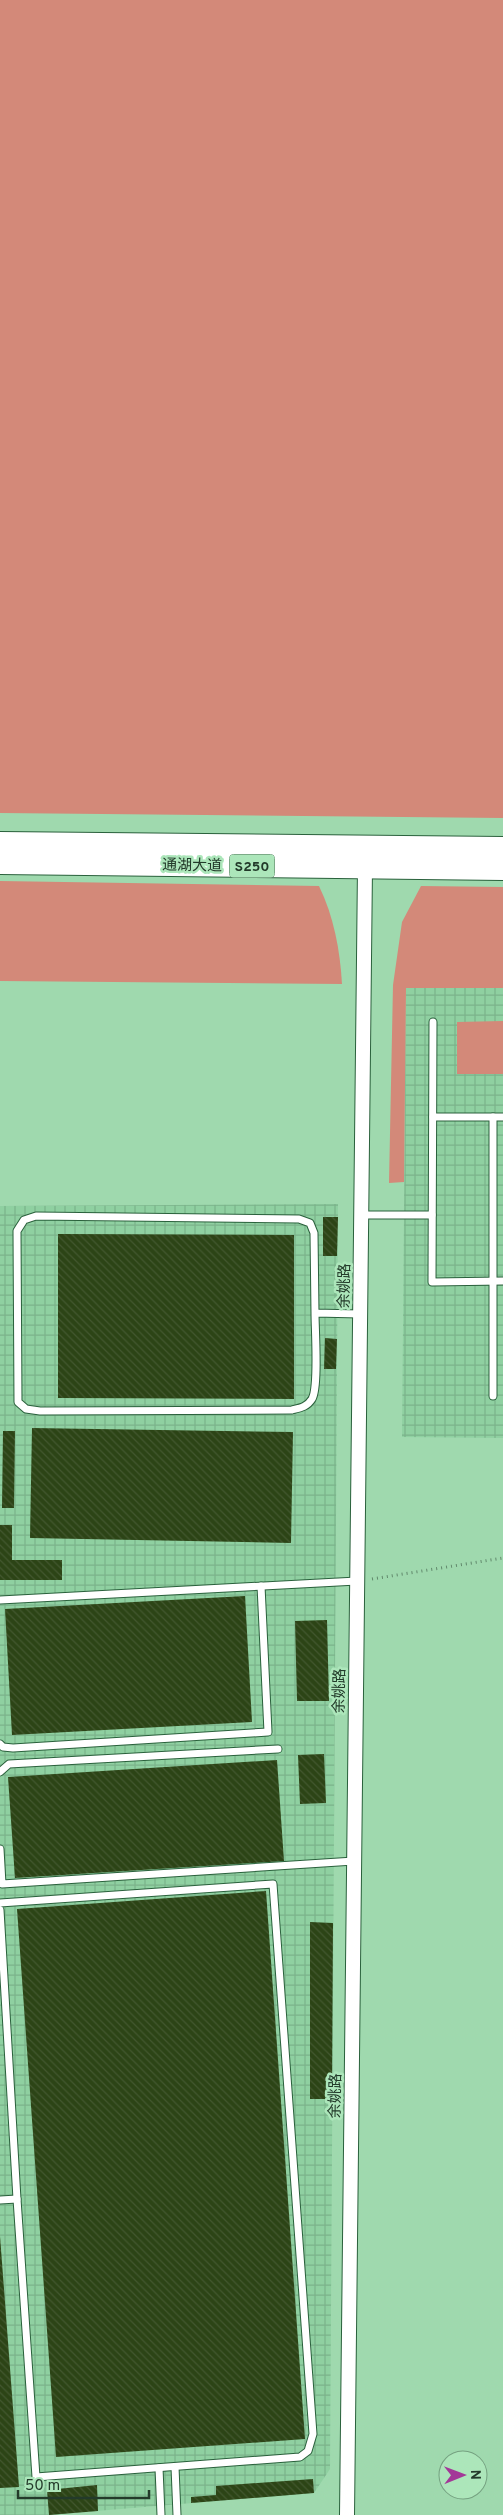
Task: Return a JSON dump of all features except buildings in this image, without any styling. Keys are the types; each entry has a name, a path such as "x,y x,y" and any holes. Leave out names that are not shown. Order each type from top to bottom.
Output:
{"main road":[{"name":"通湖大道","path":"0,843 503,848"},
{"name":"通湖大道","path":"0,863 503,869"}],"street":[{"name":"余姚路","path":"347,2515 365,867"}],"lane":[{"path":"433,1022 432,1282 503,1281"},
{"path":"433,1117 503,1117"},
{"path":"492,1117 493,1396"},
{"path":"361,1215 432,1215"},
{"path":"36,1216 299,1219 310,1223 314,1233 315,1313 315,1384 313,1398 305,1407 292,1410 40,1411 26,1409 18,1402 17,1231 24,1220 36,1216"},
{"path":"315,1313 360,1314"},
{"path":"0,1600 357,1581"},
{"path":"0,1744 3,1747 13,1748 268,1732 261,1586"},
{"path":"0,1772 9,1764 278,1749"},
{"path":"0,1849 2,1884 354,1861"},
{"path":"0,1903 273,1884 312,2424 311,2443 308,2451 300,2457 36,2477 0,1910"},
{"path":"0,2200 17,2199"},
{"path":"175,2467 178,2515"},
{"path":"159,2468 161,2515"}],"path":[{"path":"357,1581 503,1558"}],"shaded area":[{"path":"0,0 503,0 503,818 0,813"},
{"path":"0,881 319,886 329,910 335,934 342,984 0,981"},
{"path":"421,886 503,887 503,988 406,988 404,1182 389,1183 393,985 402,922"},
{"path":"406,987 503,988 503,1438 402,1437"},
{"path":"503,1021 503,1074 457,1074 457,1022"},
{"path":"338,1204 330,2469 314,2493 48,2515 0,2515 0,1206"}]}
